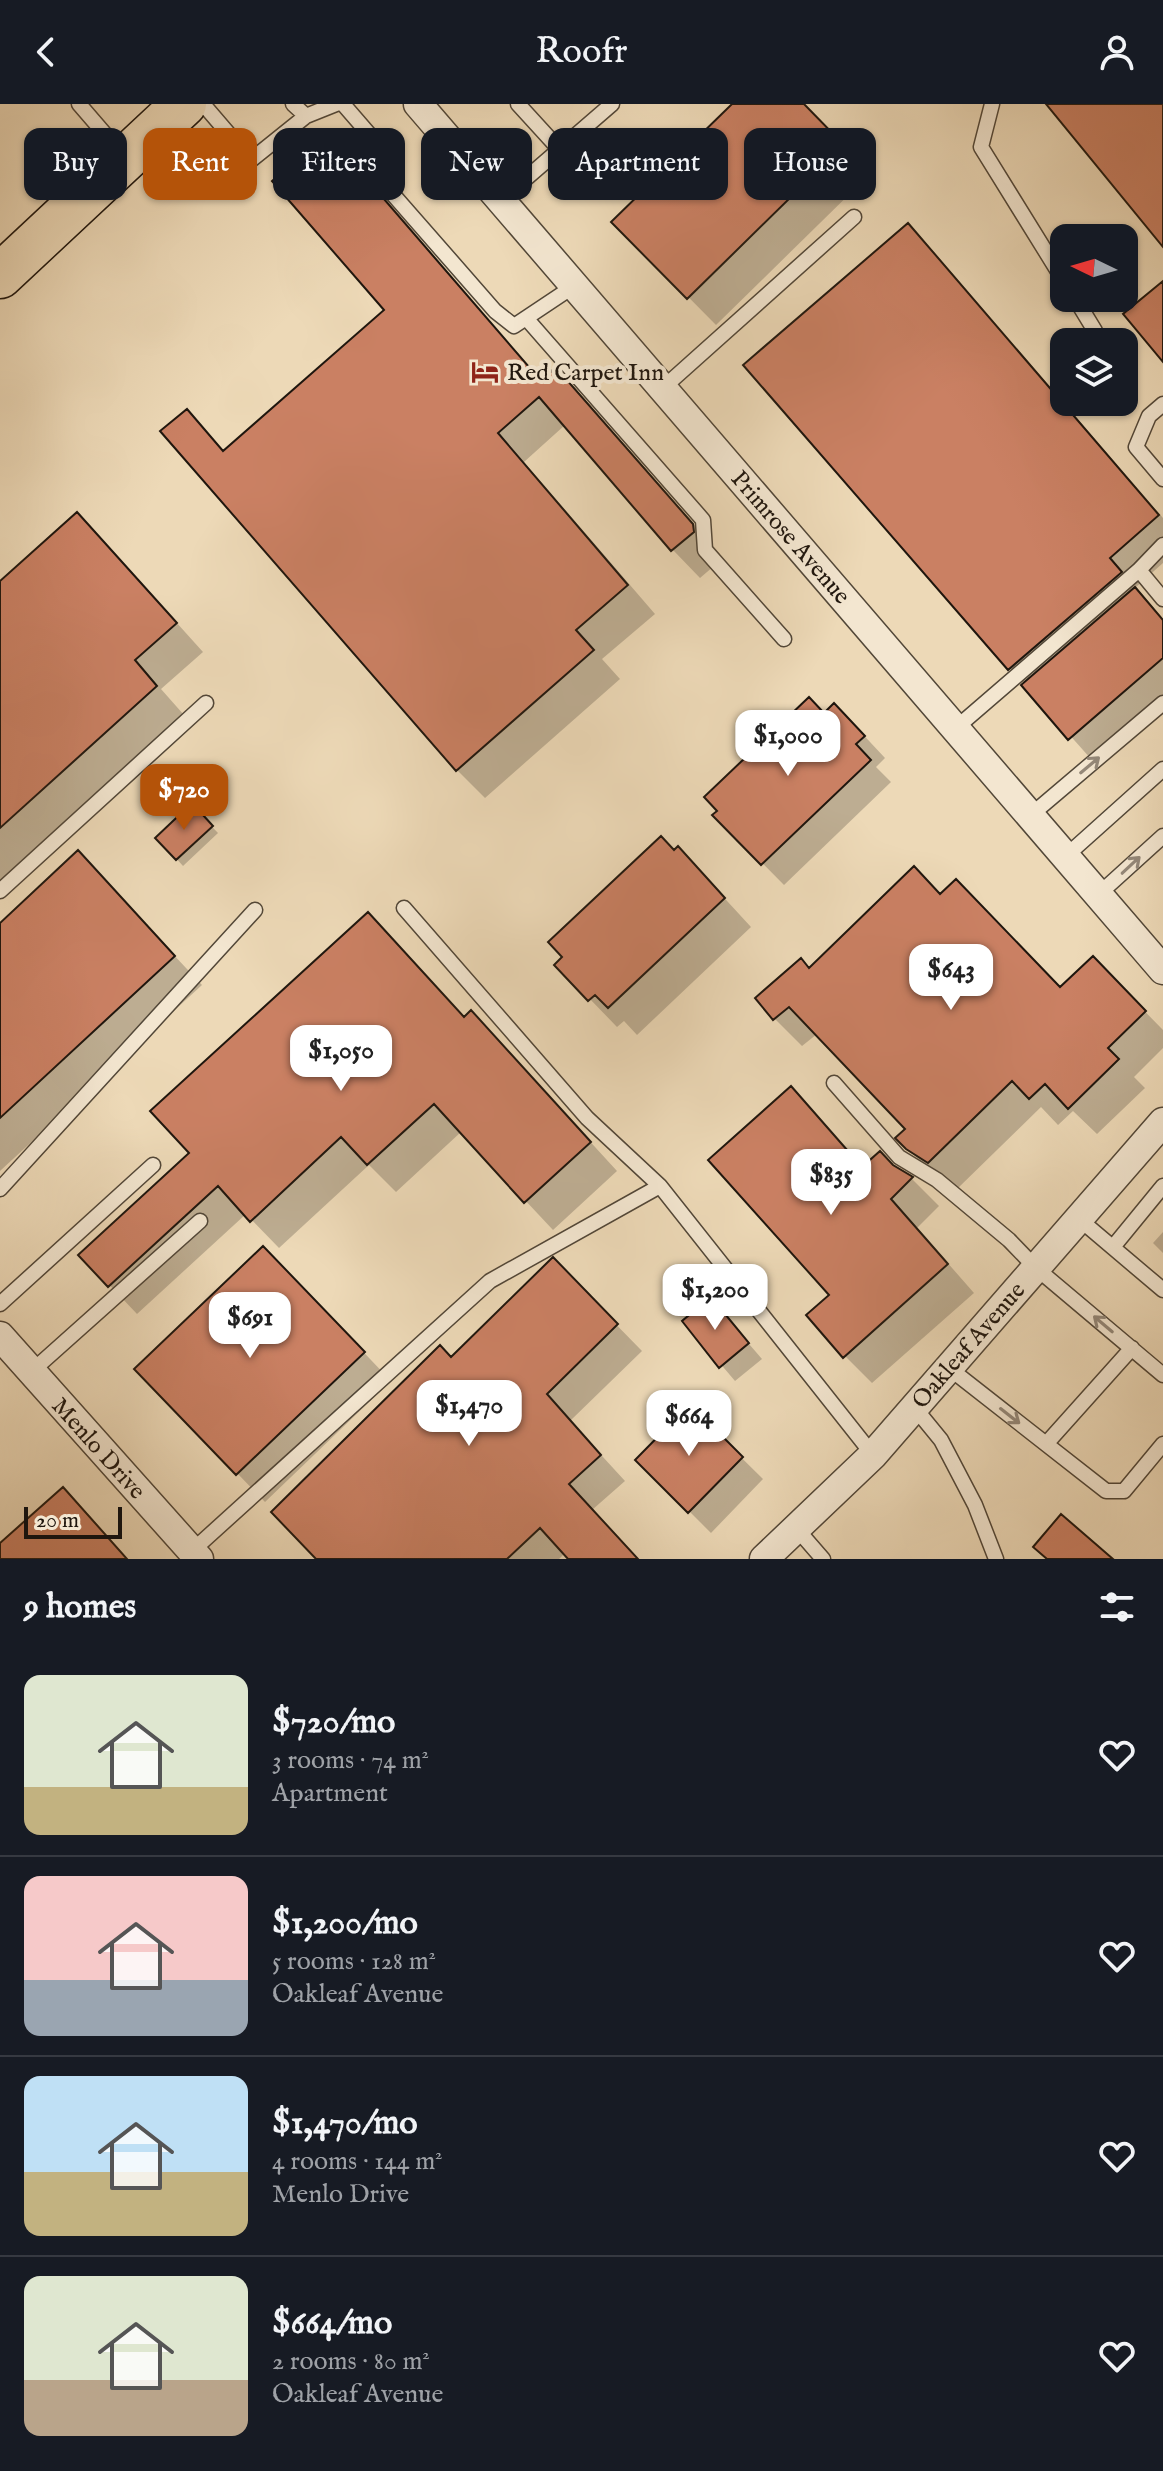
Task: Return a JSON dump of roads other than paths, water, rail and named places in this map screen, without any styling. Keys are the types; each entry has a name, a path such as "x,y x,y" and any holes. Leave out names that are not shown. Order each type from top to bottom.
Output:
{"main road":[{"path":"127,157 184,104"},
{"path":"0,276 81,200"}],"street":[{"name":"Primrose Avenue","path":"418,104 439,128"},
{"name":"Primrose Avenue","path":"501,200 1163,970"},
{"name":"Oakleaf Avenue","path":"764,1559 873,1455 1163,1122"},
{"name":"Menlo Drive","path":"0,1336 195,1555"}],"lane":[{"path":"79,104 100,128"},
{"path":"203,104 251,160 306,116 336,104"},
{"path":"293,104 306,116"},
{"path":"343,104 382,149 383,183 495,311 514,326 574,286"},
{"path":"518,104 548,137"},
{"path":"585,128 612,104"},
{"path":"992,104 981,147 1050,258"},
{"path":"532,174 548,160"},
{"path":"663,388 854,217"},
{"path":"526,318 703,520 705,550 784,639"},
{"path":"1163,404 1149,416 1136,447 1163,479"},
{"path":"956,728 1139,570 1163,545"},
{"path":"1139,570 1163,599"},
{"path":"0,891 206,703"},
{"path":"1031,815 1163,703"},
{"path":"1066,856 1163,769"},
{"path":"1099,894 1163,836"},
{"path":"404,908 587,1118 660,1186 873,1455"},
{"path":"0,1189 255,910"},
{"path":"834,1083 899,1157 937,1180 1163,1375"},
{"path":"0,1304 153,1165"},
{"path":"195,1555 490,1281 660,1186"},
{"path":"1113,1247 1163,1186"},
{"path":"1078,1218 1163,1290"},
{"path":"31,1372 200,1221"},
{"path":"1046,1444 1132,1348"},
{"path":"949,1368 1106,1491 1124,1491 1163,1444"},
{"path":"914,1407 941,1440 975,1505 996,1559"},
{"path":"796,1528 823,1559"}],"place":[{"name":"Red Carpet Inn","path":"485,372"}]}
